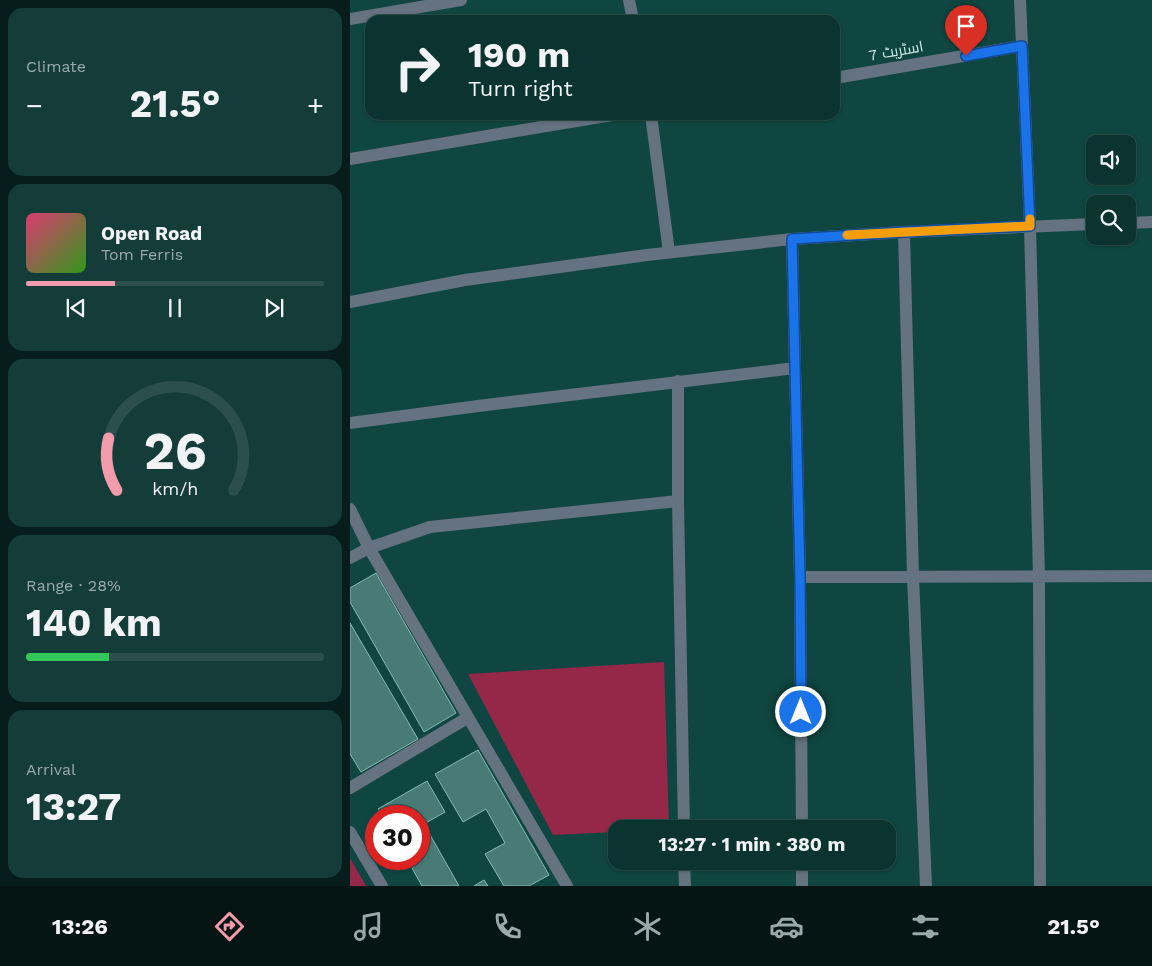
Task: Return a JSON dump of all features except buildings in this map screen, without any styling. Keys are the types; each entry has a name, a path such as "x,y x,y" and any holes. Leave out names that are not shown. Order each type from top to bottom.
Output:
{"street":[{"path":"373,15 461,0"},
{"path":"629,0 632,15"},
{"path":"1020,0 1030,226 1039,576 1040,886"},
{"path":"350,19 365,16"},
{"name":"اسٹریٹ 7","path":"840,77 1022,46"},
{"path":"350,159 582,120"},
{"path":"652,120 669,252"},
{"path":"1136,223 1152,222"},
{"path":"350,302 465,280 669,252 792,239 1086,224"},
{"path":"904,232 913,576 926,886"},
{"path":"792,239 800,577 802,820"},
{"path":"350,423 794,368"},
{"path":"678,381 678,501 684,820"},
{"path":"350,558 369,548 430,528 678,501"},
{"path":"350,509 369,548 567,886"},
{"path":"800,577 1152,576"},
{"path":"350,788 467,718"},
{"path":"350,832 382,886"},
{"path":"684,870 685,886"},
{"path":"802,870 802,886"}],"shaded area":[{"path":"664,662 669,820 608,820 608,832 553,835 468,674"},
{"path":"350,858 366,886 350,886"}],"slow traffic":[{"path":"847,235 1030,226 1030,219"}],"route":[{"path":"801,712 800,577 792,239 1030,226 1022,46 966,56"}]}
